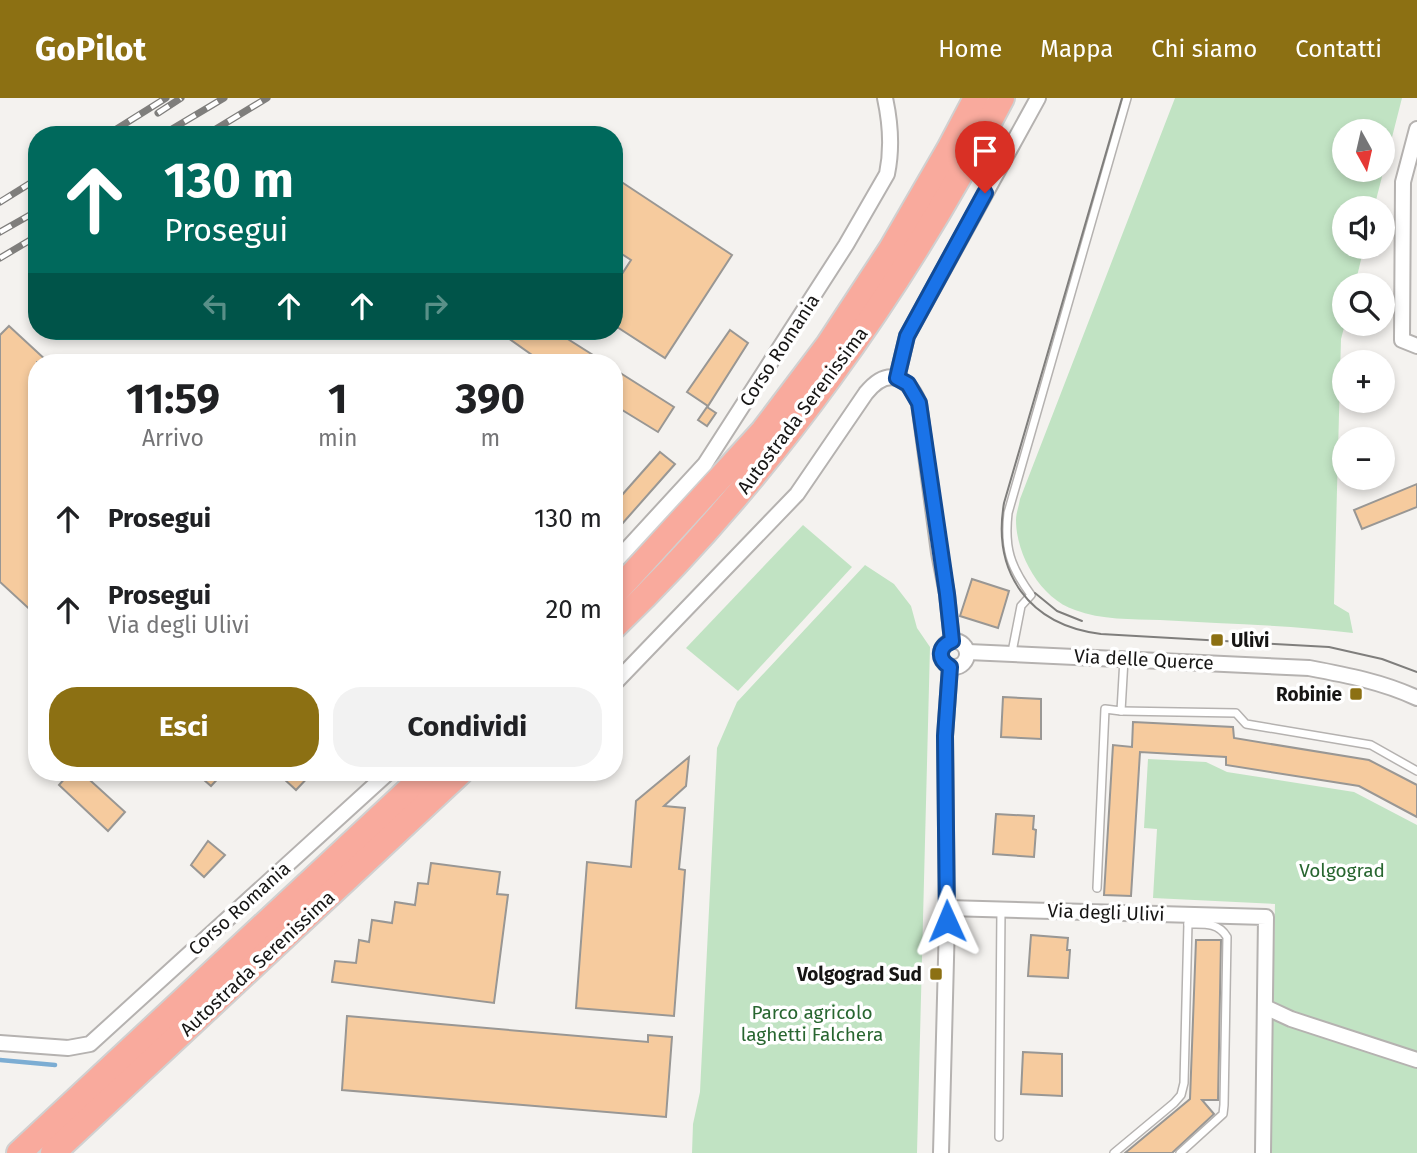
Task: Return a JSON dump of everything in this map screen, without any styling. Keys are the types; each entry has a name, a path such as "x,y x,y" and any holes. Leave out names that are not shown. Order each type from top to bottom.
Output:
{"highway":[{"name":"Autostrada Serenissima","path":"623,584 763,431 828,345 891,249 976,98"},
{"name":"Autostrada Serenissima","path":"623,618 712,524 783,439 849,353 969,162 1002,98"},
{"name":"Autostrada Serenissima","path":"19,1153 418,781"},
{"name":"Autostrada Serenissima","path":"53,1153 451,781"}],"street":[{"path":"897,378 907,336 1038,98"},
{"name":"Corso Romania","path":"623,553 705,464 846,245 887,174 890,163 890,102"},
{"path":"1417,129 1403,182 1402,340 1417,346"},
{"path":"623,675 797,494 872,386 882,379 897,378 908,384 919,403 952,641"},
{"path":"952,641 965,646 968,652 963,665 950,667 940,657 945,644 952,641"},
{"name":"Via delle Querce","path":"968,652 1309,668 1350,675 1417,698"},
{"path":"948,686 965,668 992,652"},
{"path":"941,1153 947,908 945,736 950,667"},
{"name":"Corso Romania","path":"0,1043 68,1048 90,1044 378,781"},
{"name":"Via degli Ulivi","path":"947,908 1188,920 1266,917 1265,1007"},
{"path":"1263,1153 1265,1007 1417,1060"}],"lane":[{"path":"1012,652 1021,606 1031,595 1016,575 1008,552 1007,513 1127,98"},
{"path":"1121,711 1124,658"},
{"path":"1097,888 1105,709 1236,713 1246,724 1371,745 1417,771"},
{"path":"999,1136 1001,909"},
{"path":"1114,1153 1181,1095 1184,1083 1188,920 1210,924 1223,930 1227,937 1224,1105 1223,1114 1180,1153"}],"green space":[{"path":"1175,98 1402,98 1395,126 1395,119 1332,119 1332,182 1381,182 1377,196 1332,196 1332,259 1361,259 1358,273 1332,273 1332,336 1342,336 1341,350 1332,350 1332,413 1339,413 1339,427 1332,427 1332,490 1337,490 1334,604 1349,613 1353,633 1281,626 1117,618 1095,616 1075,610 1051,596 1033,574 1020,547 1016,517 1020,499"},
{"path":"803,525 852,567 738,691 686,648"},
{"name":"Parco agricolo laghetti Falchera","path":"865,565 894,584 911,606 917,628 930,647 917,1153 692,1153 693,1124 700,1092 717,748 737,702"},
{"name":"Volgograd","path":"1148,759 1206,762 1227,772 1354,792 1417,825 1417,1153 1270,1153 1275,904 1153,898 1157,829 1144,828"}],"building":[{"path":"623,183 732,255 665,358 623,331 623,272 631,260 623,255"},
{"path":"9,326 39,354 28,354 28,608 0,582 0,335"},
{"path":"730,330 748,343 708,406 687,392"},
{"path":"511,340 569,340 591,354 531,354"},
{"path":"623,375 674,407 658,432 623,411"},
{"path":"707,407 716,413 707,426 698,420"},
{"path":"660,452 675,464 623,523 623,494"},
{"path":"1417,484 1417,507 1362,529 1354,510"},
{"path":"972,579 1009,591 998,628 960,616"},
{"path":"1003,697 1041,699 1041,739 1001,737"},
{"path":"1133,722 1233,727 1234,738 1369,760 1417,785 1417,817 1359,786 1226,765 1226,757 1140,752 1131,896 1104,895 1113,745 1132,747"},
{"path":"689,757 686,786 664,806 685,808 679,869 685,870 674,1016 576,1008 587,862 631,867 636,801"},
{"path":"62,781 91,781 125,812 108,831 59,785"},
{"path":"286,781 304,781 296,790"},
{"path":"996,814 1034,816 1034,857 993,854"},
{"path":"208,841 225,855 204,877 191,865"},
{"path":"431,863 500,872 497,894 508,895 494,1003 332,982 335,961 356,963 359,940 369,942 372,920 392,923 395,902 415,905 418,883 428,884"},
{"path":"1031,935 1068,938 1068,978 1028,976"},
{"path":"1196,940 1221,940 1218,1100 1202,1100 1214,1114 1172,1153 1125,1153 1190,1099"},
{"path":"347,1016 648,1042 648,1035 672,1037 666,1117 342,1090"},
{"path":"1023,1052 1062,1054 1062,1096 1021,1094"}],"waterway":[{"path":"0,1060 55,1065"}],"tram line":[{"path":"1122,98 1004,503 1004,552 1010,573 1021,591 1036,607 1054,620 1076,629 1101,634 1329,647 1382,659 1417,672"},
{"path":"1035,593 1057,611 1082,621"}],"railway":[{"path":"121,126 166,98"},
{"path":"158,113 181,98"},
{"path":"177,126 224,98"},
{"path":"221,126 267,98"},
{"path":"0,202 28,185"},
{"path":"0,232 28,216"},
{"path":"0,258 28,241"}],"place":[{"name":"Ulivi","path":"1217,640"},
{"name":"Robinie","path":"1356,694"},
{"name":"Volgograd Sud","path":"936,974"}],"route":[{"path":"947,921 945,736 950,667 940,657 945,644 952,641 919,403 908,384 897,378 907,336 985,193"}]}
